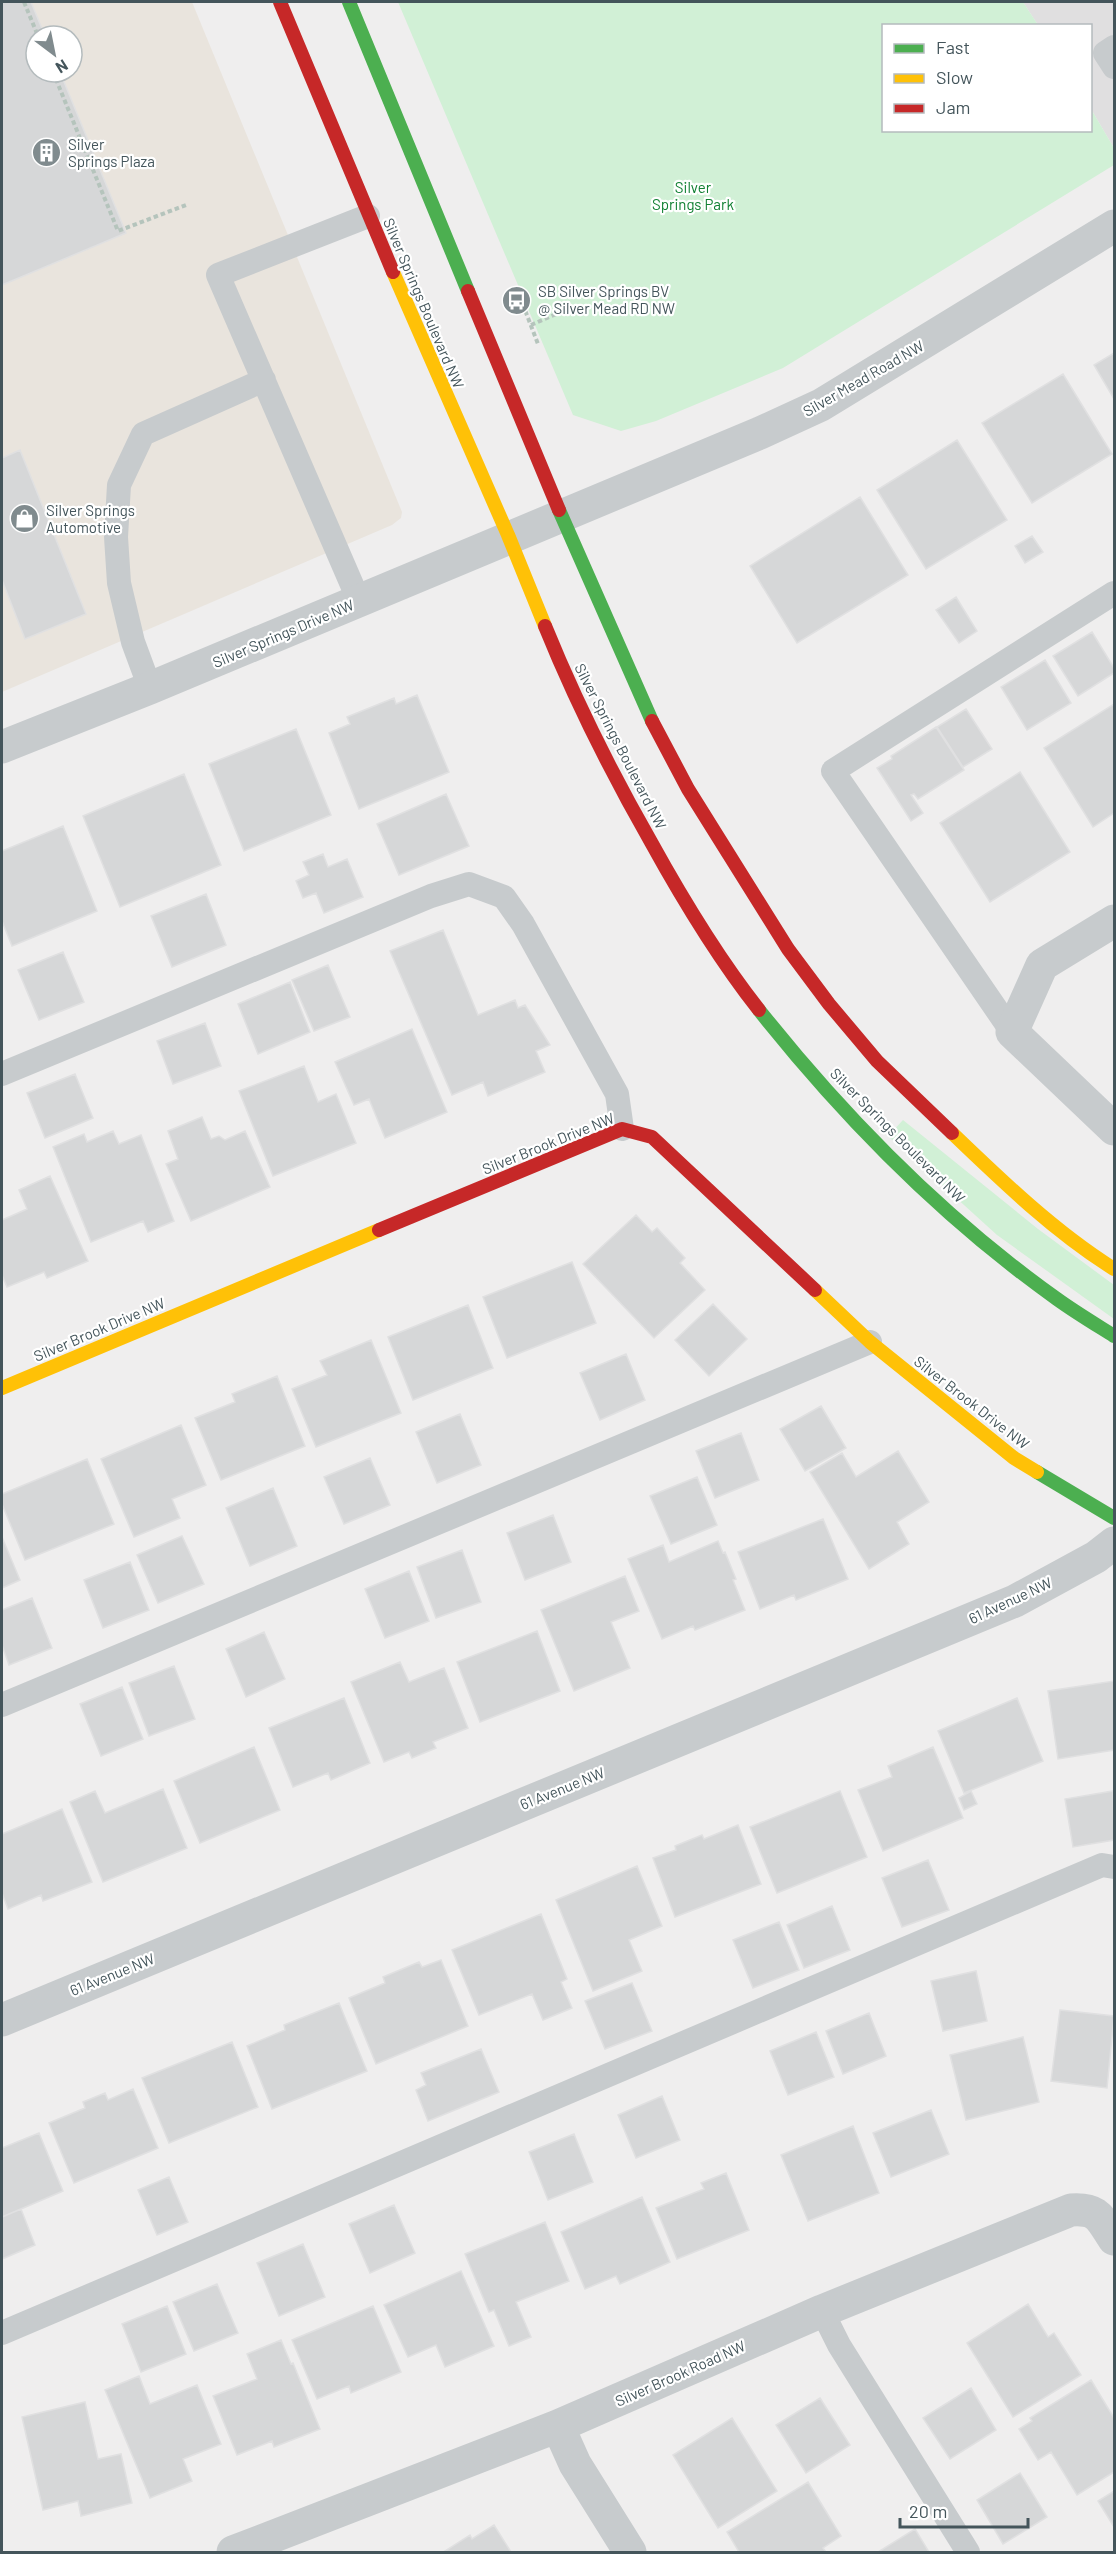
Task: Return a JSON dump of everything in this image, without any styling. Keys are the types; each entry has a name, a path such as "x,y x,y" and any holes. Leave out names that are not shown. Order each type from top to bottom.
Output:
{"street":[{"name":"Silver Springs Boulevard NW","path":"280,2 368,216 582,710 632,806 691,911 754,1004 804,1065 884,1149 963,1223 1044,1290 1114,1336"},
{"path":"349,2 536,457 649,715 688,789 788,949 829,1004 877,1061 1005,1184 1093,1256 1114,1269"},
{"name":"Silver Mead Road NW","path":"562,514 760,433 821,405 1114,226"},
{"name":"Silver Springs Drive NW","path":"2,747 150,688 562,514"},
{"path":"1114,921 1042,965 1012,1032 1114,1129"},
{"name":"Silver Brook Drive NW","path":"2,1388 622,1129 652,1137 870,1342 1014,1458 1114,1518"},
{"name":"61 Avenue NW","path":"2,2020 1015,1601 1096,1557 1114,1543"},
{"name":"Silver Brook Road NW","path":"233,2553 273,2546 558,2426 822,2311 1071,2210 1087,2209 1100,2217 1114,2239"},
{"path":"558,2426 575,2464 630,2553"}],"lane":[{"path":"1114,47 1105,53 1114,67"},
{"path":"359,601 218,275 368,216"},
{"path":"150,688 133,642 119,583 116,537 119,485 143,434 264,380"},
{"path":"1012,1032 833,771 1114,593"},
{"path":"2,1074 431,896 468,884 504,897 523,924 617,1094 622,1129"},
{"path":"2,1705 870,1342"},
{"path":"2,2333 1091,1869 1102,1865 1114,1867"},
{"path":"822,2311 839,2345 968,2553"}],"path":[{"path":"24,2 33,24"},
{"path":"58,84 118,231 186,205"},
{"path":"520,297 538,344"},
{"path":"531,325 563,311"}],"shaded area":[{"path":"2,2 192,2 402,512 401,518 392,525 2,692"},
{"path":"1023,2 1114,2 1114,148 1092,111 1092,24 1037,24"}],"green space":[{"name":"Silver Springs Park","path":"398,2 1023,2 1037,24 882,24 882,132 1092,132 1092,111 1114,148 1114,165 783,368 656,421 621,431 573,415"},
{"path":"903,1120 1038,1229 1114,1285 1114,1319 997,1235 888,1136"}],"building":[{"name":"Silver Springs Plaza","path":"2,2 31,2 40,24 24,24 24,84 65,84 126,233 2,285"},
{"path":"1114,353 1114,399 1094,365"},
{"path":"1063,374 1112,454 1032,503 982,423"},
{"path":"957,440 1007,520 926,569 877,490"},
{"name":"Silver Springs Automotive","path":"20,450 86,614 25,639 2,580 2,458"},
{"path":"860,497 908,575 797,643 750,566"},
{"path":"1032,536 1043,552 1025,563 1015,546"},
{"path":"956,597 977,631 959,643 936,610"},
{"path":"1092,632 1114,668 1114,673 1078,696 1053,656"},
{"path":"1045,660 1071,703 1027,730 1001,687"},
{"path":"417,695 449,772 359,809 329,733 350,724 347,717 394,698 396,704"},
{"path":"1114,704 1114,813 1093,827 1044,748"},
{"path":"966,709 992,749 963,767 937,727"},
{"path":"936,727 964,770 918,799 914,794 911,795 923,813 911,821 877,768 892,759 891,756"},
{"path":"296,729 331,815 244,851 209,764"},
{"path":"1020,772 1070,852 990,902 940,823"},
{"path":"184,774 221,865 120,907 83,816"},
{"path":"446,794 469,846 399,875 377,824"},
{"path":"63,826 97,911 12,946 2,921 2,851"},
{"path":"323,854 328,867 347,859 363,897 324,913 316,893 303,898 296,881 309,875 303,862"},
{"path":"206,894 226,945 172,967 151,916"},
{"path":"443,930 478,1015 515,1000 518,1008 525,1005 550,1045 536,1051 545,1072 488,1096 483,1082 452,1095 390,951"},
{"path":"63,952 84,1002 39,1020 18,970"},
{"path":"328,965 350,1017 314,1031 292,980"},
{"path":"290,982 310,1032 258,1054 238,1004"},
{"path":"205,1023 221,1066 173,1084 157,1041"},
{"path":"412,1029 447,1112 385,1138 369,1099 354,1105 335,1062"},
{"path":"304,1066 318,1102 336,1094 356,1143 273,1176 239,1091"},
{"path":"75,1074 93,1118 45,1138 27,1093"},
{"path":"202,1117 211,1139 219,1136 225,1140 245,1131 270,1187 191,1221 166,1164 178,1159 168,1131"},
{"path":"113,1131 119,1144 141,1135 174,1221 148,1232 143,1221 91,1242 53,1147 84,1134 87,1142"},
{"path":"50,1176 88,1261 47,1278 44,1272 7,1287 2,1275 2,1220 27,1209 19,1190"},
{"path":"636,1215 652,1232 657,1228 685,1258 680,1263 705,1290 654,1338 583,1264"},
{"path":"572,1262 596,1323 507,1358 483,1297"},
{"path":"713,1304 747,1339 709,1376 675,1340"},
{"path":"468,1305 493,1368 413,1400 388,1337"},
{"path":"371,1340 401,1413 316,1447 292,1389 327,1375 320,1361"},
{"path":"626,1354 645,1400 600,1420 580,1373"},
{"path":"277,1376 305,1446 221,1480 195,1418 235,1402 232,1394"},
{"path":"821,1406 846,1448 805,1471 780,1429"},
{"path":"460,1414 481,1465 437,1483 416,1432"},
{"path":"181,1425 206,1485 172,1499 180,1518 134,1537 101,1459"},
{"path":"741,1433 759,1480 715,1498 696,1451"},
{"path":"898,1451 929,1502 897,1522 909,1544 869,1569 810,1472 842,1453 856,1477"},
{"path":"370,1458 390,1505 344,1524 324,1477"},
{"path":"87,1459 114,1524 25,1560 2,1504 2,1494"},
{"path":"697,1477 717,1525 671,1544 650,1496"},
{"path":"273,1488 297,1546 250,1566 226,1508"},
{"path":"553,1515 571,1562 525,1580 507,1533"},
{"path":"823,1519 848,1579 796,1600 794,1595 760,1609 738,1552"},
{"path":"182,1536 204,1584 158,1603 137,1555"},
{"path":"2,1537 20,1580 2,1588"},
{"path":"718,1541 736,1579 733,1580 745,1610 695,1630 693,1626 662,1639 628,1559 663,1545 669,1562"},
{"path":"462,1550 481,1602 436,1618 417,1567"},
{"path":"130,1562 149,1610 103,1628 84,1580"},
{"path":"409,1571 429,1621 385,1638 365,1589"},
{"path":"625,1576 639,1611 611,1622 630,1668 574,1691 541,1610"},
{"path":"32,1598 52,1648 9,1665 2,1645 2,1610"},
{"path":"537,1631 560,1691 480,1722 457,1662"},
{"path":"264,1632 285,1679 246,1697 226,1649"},
{"path":"400,1662 409,1682 444,1668 468,1728 433,1742 436,1748 412,1758 409,1752 384,1762 351,1682"},
{"path":"174,1666 195,1719 149,1736 129,1683"},
{"path":"1114,1681 1114,1750 1058,1759 1048,1691"},
{"path":"122,1687 143,1739 101,1756 80,1704"},
{"path":"344,1698 370,1763 331,1780 328,1773 293,1787 269,1728"},
{"path":"1017,1698 1043,1761 964,1793 938,1731"},
{"path":"254,1747 280,1810 200,1843 174,1781"},
{"path":"933,1747 963,1818 883,1851 858,1790 892,1777 888,1766"},
{"path":"163,1789 187,1848 103,1882 70,1802 95,1791 105,1813"},
{"path":"840,1791 867,1857 777,1893 750,1827"},
{"path":"971,1791 977,1804 964,1810 959,1798"},
{"path":"1113,1791 1114,1840 1073,1847 1065,1799"},
{"path":"62,1809 92,1882 43,1901 41,1895 8,1909 2,1893 2,1834"},
{"path":"738,1825 761,1884 675,1917 653,1858 676,1850 675,1846 702,1835 704,1839"},
{"path":"928,1860 949,1910 902,1927 882,1878"},
{"path":"637,1866 662,1926 629,1940 642,1971 593,1991 556,1900"},
{"path":"832,1906 850,1950 804,1968 787,1925"},
{"path":"541,1914 567,1979 561,1982 572,2008 543,2020 532,1994 479,2015 452,1950"},
{"path":"779,1922 799,1970 753,1988 733,1940"},
{"path":"441,1960 468,2026 376,2064 349,1998 385,1983 383,1977 419,1962 422,1967"},
{"path":"976,1971 987,2021 943,2031 931,1981"},
{"path":"632,1983 652,2031 605,2049 585,2001"},
{"path":"339,2003 367,2071 272,2109 247,2046 285,2030 284,2025"},
{"path":"1060,2010 1114,2016 1107,2088 1051,2081"},
{"path":"869,2013 886,2056 843,2074 826,2031"},
{"path":"816,2032 834,2077 788,2095 770,2051"},
{"path":"1023,2037 1039,2102 966,2120 950,2055"},
{"path":"232,2042 258,2107 169,2143 142,2078"},
{"path":"481,2049 499,2092 428,2121 416,2090 426,2085 421,2073"},
{"path":"133,2089 158,2148 74,2183 49,2123 85,2108 83,2102 105,2093 108,2100"},
{"path":"662,2096 680,2140 636,2158 618,2115"},
{"path":"931,2110 949,2154 891,2177 873,2133"},
{"path":"853,2126 879,2193 808,2221 781,2155"},
{"path":"39,2133 63,2191 2,2217 2,2148"},
{"path":"574,2134 593,2182 548,2200 529,2152"},
{"path":"726,2173 749,2230 677,2259 656,2208 704,2189 701,2183"},
{"path":"169,2177 188,2222 157,2235 138,2190"},
{"path":"642,2197 670,2262 620,2284 616,2276 585,2289 561,2232"},
{"path":"394,2205 415,2253 370,2273 349,2224"},
{"path":"21,2209 35,2245 2,2259 2,2217"},
{"path":"545,2222 569,2281 516,2302 531,2337 509,2346 494,2310 489,2312 465,2254"},
{"path":"303,2244 325,2297 279,2316 257,2263"},
{"path":"461,2271 494,2346 445,2367 436,2345 408,2357 384,2305"},
{"path":"217,2284 238,2333 194,2351 173,2302"},
{"path":"1028,2304 1048,2337 1054,2333 1081,2375 1013,2417 967,2343"},
{"path":"167,2306 186,2354 141,2372 122,2324"},
{"path":"373,2306 401,2372 351,2393 349,2386 317,2399 292,2340"},
{"path":"281,2340 320,2429 274,2447 272,2441 237,2455 213,2396 257,2379 247,2354"},
{"path":"139,2376 150,2404 197,2385 221,2444 183,2459 192,2481 150,2498 105,2390"},
{"path":"1091,2380 1114,2418 1114,2472 1077,2495 1051,2452 1038,2460 1019,2429 1032,2421 1030,2418"},
{"path":"971,2388 996,2430 950,2459 923,2418"},
{"path":"820,2398 850,2445 806,2473 776,2425"},
{"path":"85,2402 98,2459 121,2454 132,2503 81,2516 78,2501 43,2510 22,2417"},
{"path":"732,2418 777,2491 718,2528 673,2455"},
{"path":"1020,2473 1047,2517 1003,2544 977,2500"},
{"path":"808,2482 841,2536 823,2548 826,2552 739,2552 727,2532"},
{"path":"1114,2491 1114,2527 1098,2501"},
{"path":"494,2525 511,2552 445,2551 470,2535 472,2539"},
{"path":"915,2529 929,2552 878,2552"}],"traffic: fast":[{"path":"349,2 468,291"},
{"path":"559,510 652,721"},
{"path":"759,1010 861,1128 936,1201 1016,1268 1064,1304 1114,1336"},
{"path":"1037,1472 1114,1518"}],"traffic: slow":[{"path":"393,272 508,535 545,626"},
{"path":"952,1133 1050,1223 1114,1269"},
{"path":"2,1388 379,1230"},
{"path":"815,1290 870,1342 1014,1458 1037,1472"}],"traffic: jam":[{"path":"280,2 393,272"},
{"path":"468,291 559,510"},
{"path":"545,626 581,708 636,816 702,928 729,970 759,1010"},
{"path":"652,721 688,789 788,949 829,1004 877,1061 952,1133"},
{"path":"379,1230 622,1129 652,1137 815,1290"}],"place":[{"name":"Silver Springs Plaza","path":"47,153"},
{"name":"SB Silver Springs BV @ Silver Mead RD NW","path":"517,300"},
{"name":"Silver Springs Automotive","path":"25,519"}]}
